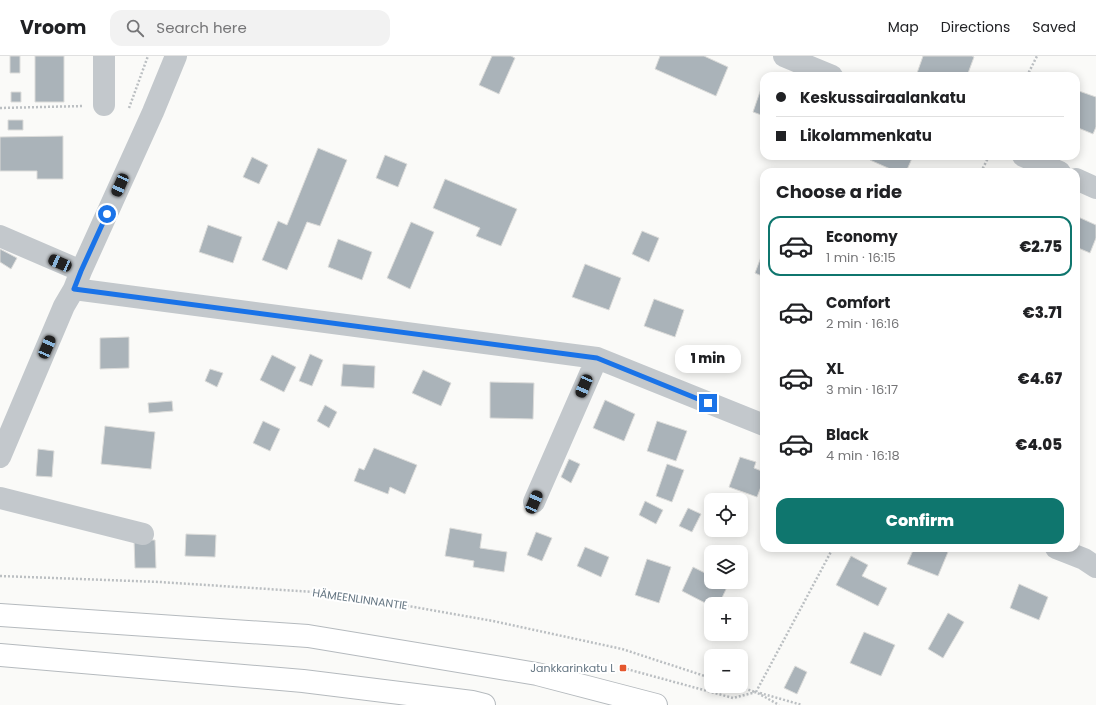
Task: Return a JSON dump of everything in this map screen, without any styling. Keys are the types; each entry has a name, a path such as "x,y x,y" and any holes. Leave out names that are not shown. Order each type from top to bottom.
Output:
{"main road":[{"path":"0,614 308,636 537,674 656,705"},
{"path":"0,655 303,681 472,702 484,705"}],"street":[{"path":"104,56 104,105"},
{"path":"0,457 64,306 78,280 153,112 176,56"},
{"path":"784,56 822,72"},
{"path":"1032,160 1050,168"},
{"path":"1080,181 1096,188"},
{"path":"0,236 78,280 597,358 760,423"},
{"path":"534,502 597,358"},
{"path":"0,498 143,534"},
{"path":"1066,552 1084,559 1096,567"}],"path":[{"path":"1029,72 1037,56"},
{"path":"0,108 104,105"},
{"path":"756,692 831,552"},
{"name":"HÄMEENLINNANTIE","path":"0,576 160,582 314,592 493,621 622,649 704,676"},
{"path":"624,668 733,698 756,692 779,705"},
{"path":"748,689 802,705"}],"building":[{"path":"10,56 20,56 20,73 10,73"},
{"path":"35,56 64,56 64,102 35,102"},
{"path":"492,56 511,56 515,58 499,94 479,85"},
{"path":"660,56 704,56 728,67 716,96 655,69"},
{"path":"923,56 974,57 968,72 917,72"},
{"path":"1080,91 1096,97 1096,127 1093,134 1080,129"},
{"path":"11,92 21,92 21,102 11,102"},
{"path":"760,92 760,115 753,112"},
{"path":"8,120 23,120 23,130 8,130"},
{"path":"63,136 63,179 37,179 37,171 0,171 0,137"},
{"path":"318,148 347,160 320,226 307,222 287,270 262,260 278,221 287,225"},
{"path":"385,155 407,164 398,187 376,178"},
{"path":"252,157 268,165 259,184 243,177"},
{"path":"870,160 911,160 908,168 888,168"},
{"path":"445,179 517,209 501,246 476,236 480,228 433,208"},
{"path":"1080,218 1096,225 1096,238 1090,253 1080,249"},
{"path":"411,222 434,232 410,289 387,278"},
{"path":"208,225 242,237 233,263 199,252"},
{"path":"642,231 659,238 649,262 632,254"},
{"path":"338,239 372,252 362,280 328,267"},
{"path":"0,249 17,258 11,269 0,262"},
{"path":"760,260 760,275 755,273"},
{"path":"585,264 621,278 609,310 572,297"},
{"path":"654,299 684,310 675,337 644,326"},
{"path":"129,337 129,368 100,369 100,338"},
{"path":"310,354 323,360 312,386 299,381"},
{"path":"272,355 296,367 284,392 260,380"},
{"path":"343,364 375,366 374,388 341,386"},
{"path":"210,369 223,373 217,387 205,381"},
{"path":"423,370 451,383 441,406 412,393"},
{"path":"490,382 534,383 533,419 490,418"},
{"path":"605,400 635,414 624,441 593,428"},
{"path":"172,401 173,411 149,413 148,403"},
{"path":"325,405 337,412 329,428 317,421"},
{"path":"263,421 280,429 270,451 253,443"},
{"path":"657,421 687,431 676,461 647,451"},
{"path":"105,426 155,432 151,469 101,464"},
{"path":"374,448 417,465 405,494 390,487 388,494 354,481 359,468 364,470"},
{"path":"38,449 54,451 52,477 36,476"},
{"path":"740,457 756,462 754,468 760,470 760,489 757,497 729,487"},
{"path":"569,459 580,464 571,483 561,477"},
{"path":"667,464 684,470 672,502 656,496"},
{"path":"645,501 663,510 656,524 639,515"},
{"path":"688,508 701,514 692,532 679,526"},
{"path":"450,528 482,534 480,548 507,552 504,572 473,567 474,561 445,556"},
{"path":"536,532 552,538 542,561 527,555"},
{"path":"186,534 216,535 215,557 185,556"},
{"path":"134,540 155,540 156,568 135,568"},
{"path":"585,547 609,557 601,577 577,566"},
{"path":"912,552 948,552 938,576 907,564"},
{"path":"851,556 868,565 862,576 887,588 878,606 836,585"},
{"path":"647,559 671,567 659,603 635,595"},
{"path":"693,567 704,572 704,589 726,589 722,597 704,597 704,602 682,591"},
{"path":"1019,584 1048,597 1039,620 1010,608"},
{"path":"948,613 964,622 943,658 928,649"},
{"path":"864,632 895,645 881,676 850,663"},
{"path":"795,666 807,672 797,694 784,688"}],"place":[{"name":"Jankkarinkatu L","path":"623,668"}],"route":[{"path":"107,214 74,289 597,358 708,403"}]}
